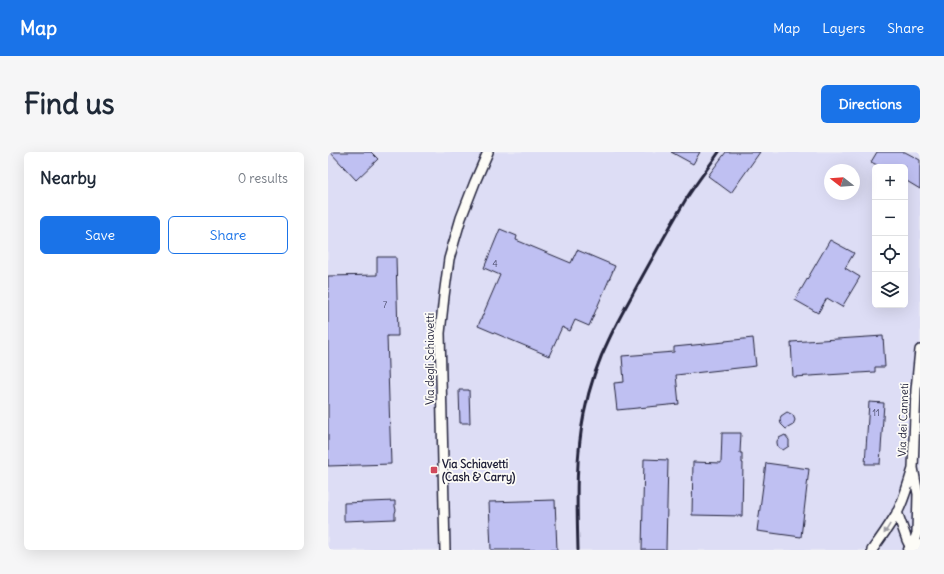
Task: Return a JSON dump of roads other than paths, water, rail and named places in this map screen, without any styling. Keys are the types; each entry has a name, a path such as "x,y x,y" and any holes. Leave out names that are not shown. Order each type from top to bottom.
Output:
{"street":[{"name":"Via degli Schiavetti","path":"445,550 440,333 449,259 461,218 488,152"},
{"name":"Via dei Canneti","path":"911,550 917,533 919,496 913,468 916,390 920,350"},
{"name":"Via dei Canneti","path":"872,550 884,534 897,512 913,468"},
{"path":"897,512 911,550 920,546"}],"railway":[{"path":"578,550 577,482 579,448 588,394 594,375 613,331 661,242 686,199 719,152"}],"place":[{"name":"Via Schiavetti (Cash & Carry)","path":"434,470"}]}
